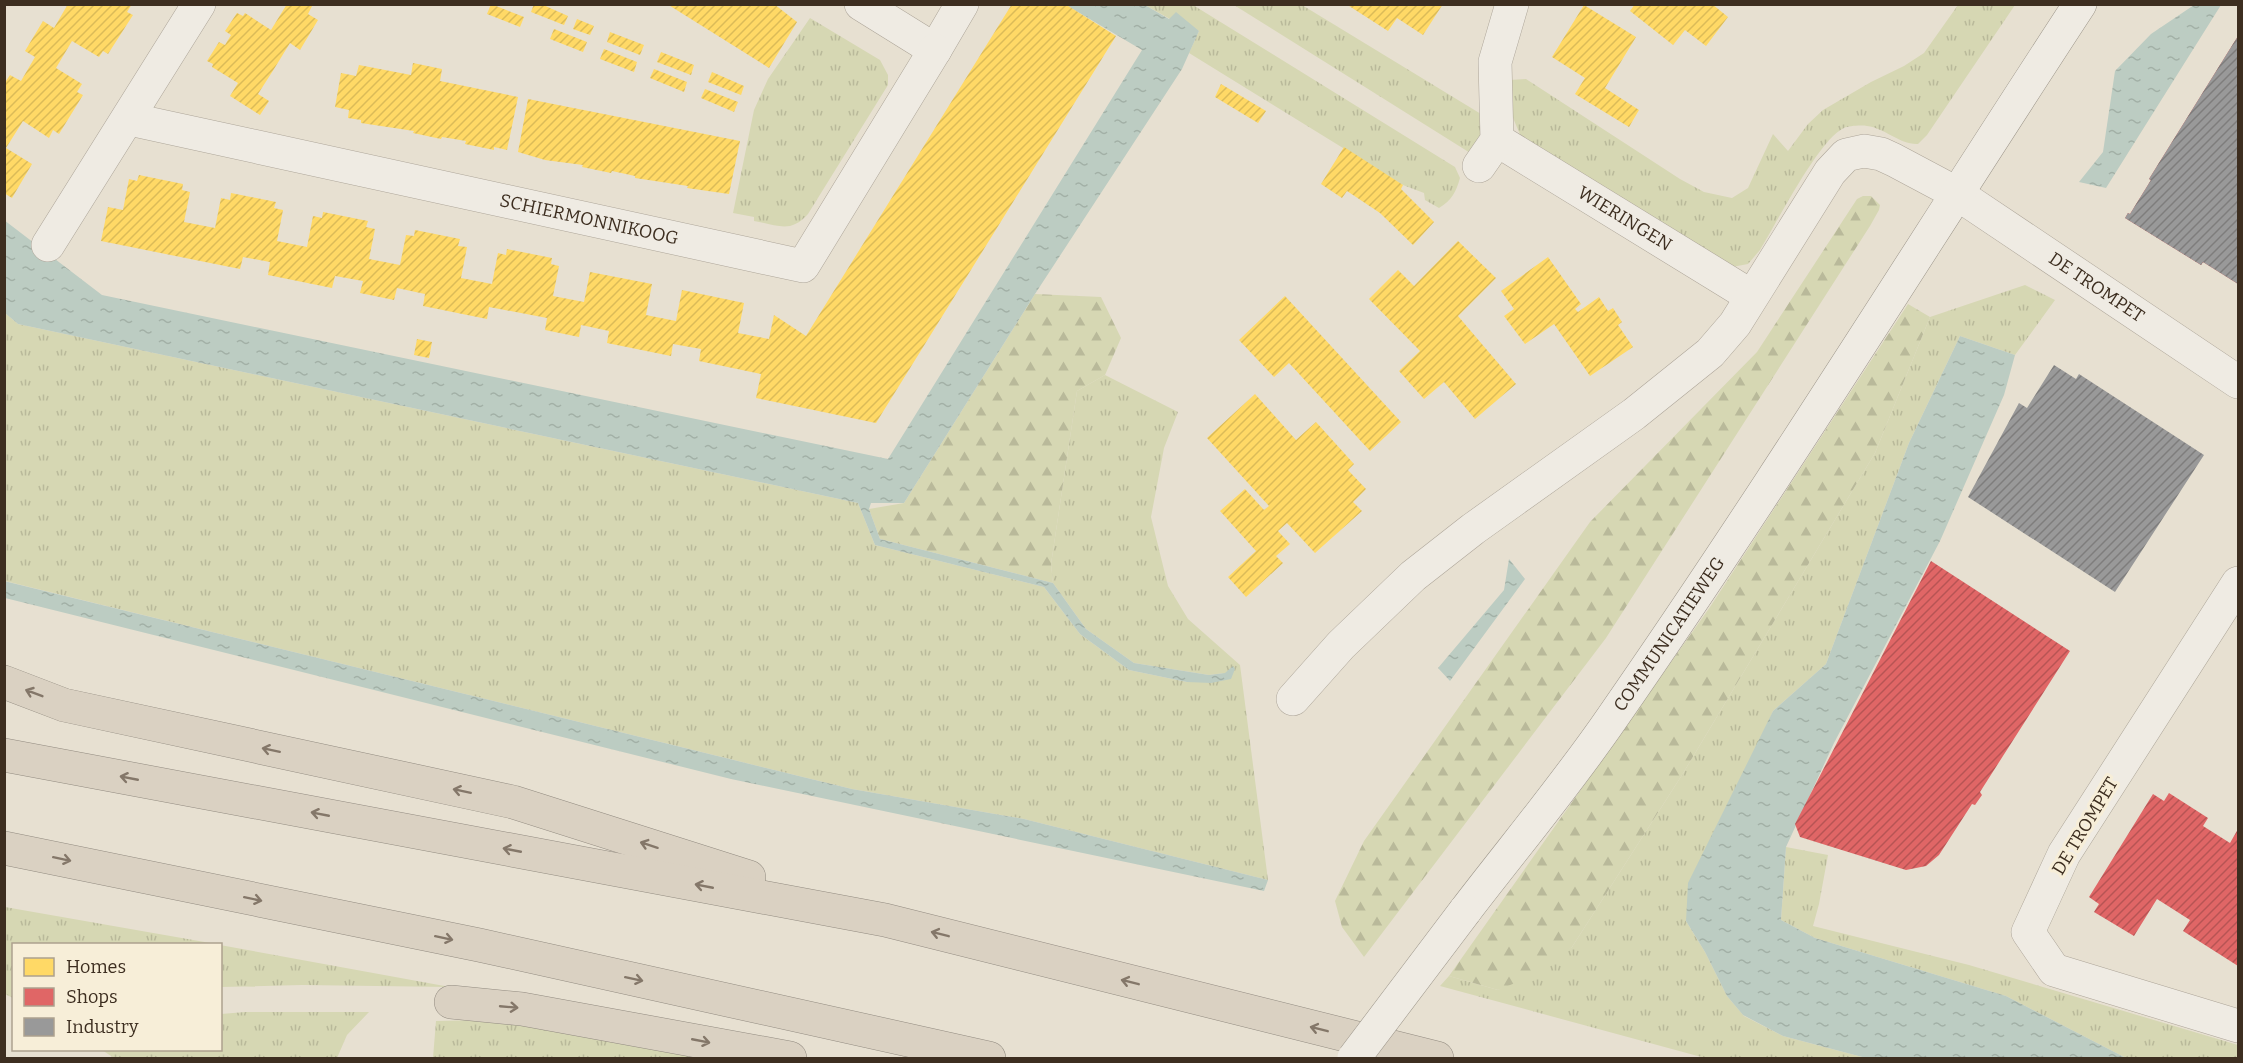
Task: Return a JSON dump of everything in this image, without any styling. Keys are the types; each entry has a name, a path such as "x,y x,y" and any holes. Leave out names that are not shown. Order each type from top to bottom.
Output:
{"highway":[{"path":"4,682 64,705 513,802 885,920"},
{"path":"4,754 885,920 1437,1059"},
{"path":"4,848 479,945 989,1059"},
{"path":"451,1002 522,1008 790,1059"}],"street":[{"path":"48,245 199,4"},
{"path":"861,4 935,50"},
{"name":"SCHIERMONNIKOOG","path":"129,119 803,266 962,4"},
{"path":"1479,166 1497,140 1495,62 1512,4"},
{"name":"COMMUNICATIEWEG","path":"1354,1059 1611,721 1781,466 2080,4"},
{"name":"WIERINGEN","path":"1497,140 1751,296"},
{"path":"1293,699 1341,645 1413,576 1473,529 1634,414 1710,353 1736,324 1751,296 1830,172 1846,155 1864,151 1881,154 1956,193"},
{"name":"DE TROMPET","path":"1956,193 2238,382"},
{"name":"DE TROMPET","path":"2238,583 2064,854 2028,932 2054,970 2238,1026"}],"green space":[{"path":"1145,5 1193,5 1455,167 1460,178 1453,195 1439,208 1425,200 1424,193 1403,185 1189,53 1199,31"},
{"path":"1234,5 1302,5 1481,114 1491,148 1475,156"},
{"path":"1958,5 2015,5 1927,135 1918,144 1911,144 1874,127 1858,126 1844,128 1834,135 1811,165 1760,250 1748,264 1732,267 1521,137 1511,113 1509,80 1526,79 1680,179 1704,192 1732,198 1748,188 1773,134 1788,151 1808,124 1823,110 1924,53"},
{"path":"810,18 880,60 888,75 888,85 808,214 795,224 777,226 754,221 754,217 733,213 754,110 768,79"},
{"path":"1871,196 1880,205 1870,226 1606,638 1364,957 1342,927 1335,901 1364,841 1590,522 1757,352 1857,199"},
{"path":"2025,285 2055,300 2015,355 1960,336 1909,443 1826,664 1773,711 1686,921 1705,952 1727,996 1744,1016 1783,1036 1866,1058 1705,1058 1440,986 1449,976 1498,990 1572,947 1682,775 1875,453 1930,317"},
{"path":"1035,294 1101,297 1121,338 1105,375 1077,391 1051,564 1053,583 880,539 869,509 904,503"},
{"path":"1908,304 1930,317 1875,453 1682,775 1572,947 1539,973 1498,990 1449,976 1710,607"},
{"path":"5,313 18,324 858,503 875,545 1044,587 1080,634 1129,670 1187,682 1225,673 1209,675 1134,663 1086,629 1053,583 1051,564 1077,391 1105,375 1178,412 1164,448 1151,517 1168,586 1188,619 1240,665 1268,880 1024,819 852,789 5,581"},
{"path":"1786,847 1828,855 1813,926 1969,965 2238,1045 2238,1058 2126,1058 2006,996 1815,938 1781,920"},
{"path":"4,907 210,943 12,943 12,998 5,994"},
{"path":"222,945 450,987 302,985 222,987"},
{"path":"369,1012 347,1035 337,1058 114,1058 104,1051 222,1051 222,1014"},
{"path":"483,1020 623,1040 710,1058 433,1058 436,1021"}],"water":[{"path":"1066,5 1145,5 1169,19 1176,12 1199,31 1182,69 1035,294 904,503 871,503 869,509 880,539 1053,583 1086,629 1134,663 1209,675 1225,673 1233,666 1235,669 1231,679 1211,683 1187,682 1129,670 1080,634 1044,587 875,545 858,503 18,324 5,313 4,220 102,295 888,459 1142,50"},
{"path":"2194,5 2221,5 2106,188 2079,182 2103,152 2115,71 2151,34"},
{"path":"1960,336 2015,355 2004,395 1940,541 1834,743 1786,847 1781,920 1815,938 2006,996 2126,1058 1866,1058 1783,1036 1743,1015 1727,996 1705,952 1686,921 1688,883 1773,711 1826,664 1909,443"},
{"path":"1509,559 1525,579 1450,681 1438,668 1504,590"},
{"path":"4,581 852,789 1024,819 1268,880 1264,891 731,779 5,598"}],"building: Homes":[{"path":"68,4 132,4 127,12 133,15 108,54 103,51 99,57 72,41 56,68 82,84 77,92 83,95 59,134 53,130 49,138 23,121 6,148 32,164 12,198 4,193 4,84 10,75 21,81 35,57 25,51 43,21 54,28"},
{"path":"287,4 313,4 308,14 318,20 300,50 290,43 258,94 269,101 260,115 230,96 238,83 212,67 213,64 207,61 219,42 225,45 231,35 225,31 237,13 243,16 245,13 271,30"},
{"path":"491,4 524,17 520,27 487,14"},
{"path":"534,4 541,4 568,16 564,25 531,12"},
{"path":"667,4 774,4 797,22 769,68"},
{"path":"1012,4 1065,4 1116,36 876,423 756,398 761,374 699,361 701,349 673,344 671,356 607,343 609,331 581,325 579,337 545,330 547,318 489,307 487,319 423,306 425,294 397,288 394,300 360,293 363,281 335,276 332,288 268,275 270,262 243,257 240,269 101,241 108,207 123,210 129,179 137,181 139,175 183,184 182,190 190,192 184,222 215,228 221,198 230,200 231,193 276,202 274,208 283,210 277,241 307,247 313,216 322,218 323,212 368,221 366,227 375,229 369,259 400,265 406,235 414,236 415,230 460,239 458,246 467,247 461,278 492,284 498,253 506,255 507,249 552,258 551,264 559,266 553,296 584,302 590,272 652,284 646,315 676,321 682,290 744,303 738,333 769,339 774,315 806,336"},
{"path":"1346,4 1443,4 1423,35 1397,18 1388,31"},
{"path":"1635,4 1712,4 1728,17 1706,46 1685,30 1673,45 1630,11"},
{"path":"1584,5 1636,37 1605,88 1639,110 1629,127 1575,94 1585,78 1552,57"},
{"path":"577,19 594,26 590,35 573,29"},
{"path":"554,29 587,42 583,52 550,39"},
{"path":"610,32 644,45 640,55 607,42"},
{"path":"604,49 637,62 634,72 600,59"},
{"path":"661,52 694,65 691,75 657,62"},
{"path":"413,63 442,69 440,81 518,97 507,150 494,147 494,150 465,144 466,141 442,137 441,139 413,133 414,131 361,123 361,120 348,118 349,110 335,107 341,73 356,76 359,65 411,75"},
{"path":"654,69 687,82 684,92 650,78"},
{"path":"712,72 744,86 741,95 708,82"},
{"path":"1221,84 1266,111 1258,123 1215,97"},
{"path":"705,89 738,102 734,112 701,98"},
{"path":"528,99 740,141 729,194 635,178 635,176 612,171 611,173 582,167 583,165 545,160 518,152"},
{"path":"1344,147 1403,185 1401,189 1434,222 1413,245 1380,213 1347,191 1342,198 1321,184"},
{"path":"1458,241 1496,278 1458,316 1516,384 1475,419 1444,382 1424,399 1399,371 1420,351 1369,299 1398,270 1414,286"},
{"path":"1548,257 1581,304 1575,309 1578,312 1599,297 1608,311 1613,308 1622,322 1618,325 1633,347 1590,376 1554,324 1525,344 1504,316 1514,309 1501,291"},
{"path":"1285,296 1401,422 1370,451 1289,363 1274,377 1239,340"},
{"path":"417,339 432,342 429,358 414,355"},
{"path":"1255,394 1296,440 1316,422 1354,464 1348,470 1366,489 1353,502 1362,511 1315,553 1287,523 1278,531 1290,544 1276,556 1283,563 1246,597 1228,577 1256,551 1220,511 1245,489 1264,510 1269,506 1207,438"}],"building: Shops":[{"path":"2238,36 2238,284 2203,262 2201,265 2125,218 2128,213 2130,214 2151,180 2149,179"},
{"path":"1931,561 2070,651 1980,792 1982,795 1975,805 1972,804 1939,855 1926,866 1906,870 1800,837 1795,824"},
{"path":"2169,793 2208,818 2203,826 2230,843 2238,829 2238,966 2183,931 2190,920 2157,899 2134,936 2094,912 2099,904 2089,897 2153,794 2164,801"}],"building: Industry":[{"path":"2238,36 2238,284 2203,262 2201,265 2125,218 2128,213 2130,214 2151,180 2149,179"},
{"path":"2054,365 2076,379 2079,374 2204,455 2115,592 1968,497 2019,403 2027,408"}]}
